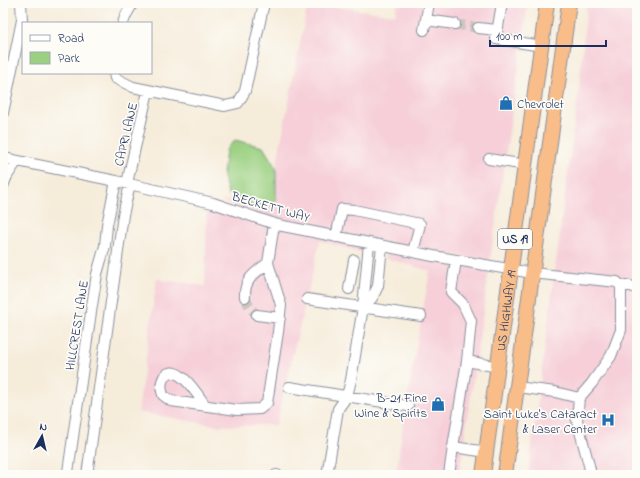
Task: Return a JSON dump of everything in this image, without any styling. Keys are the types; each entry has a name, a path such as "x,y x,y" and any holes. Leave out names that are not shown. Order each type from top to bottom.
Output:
{"highway":[{"name":"US HIGHWAY 19","path":"483,475 548,3"},
{"name":"US HIGHWAY 19","path":"505,475 569,3"}],"street":[{"path":"3,113 22,20 21,3"},
{"path":"124,22 133,3"},
{"path":"114,74 115,78 127,85 148,91 224,106 238,103 245,91 264,3"},
{"path":"429,3 425,25 455,24"},
{"path":"499,37 502,3"},
{"path":"478,28 499,37 542,46"},
{"name":"CAPRI LANE","path":"129,183 148,91"},
{"name":"BECKETT WAY","path":"3,158 129,183 213,202 274,224 336,237 511,270 617,282 621,286 637,288"},
{"path":"488,159 526,165"},
{"path":"3,185 17,161"},
{"name":"HILLCREST LANE","path":"69,475 68,472 97,274 105,246 107,225 116,181"},
{"path":"87,475 122,222 129,183"},
{"path":"336,237 342,209 354,210 420,224 413,252"},
{"path":"205,405 237,410 260,410 267,403 281,305 268,263 274,224"},
{"path":"327,475 338,409 347,396 351,380 363,307 369,243"},
{"path":"363,307 372,298 378,286 382,246"},
{"path":"349,290 354,260"},
{"path":"449,475 467,361 471,321 463,304 451,292 456,260"},
{"path":"245,296 244,288 248,280 268,263"},
{"path":"352,271 366,273"},
{"path":"588,475 590,470 577,420 579,398 592,383 611,356 621,330 621,286"},
{"path":"307,299 421,316"},
{"path":"257,315 280,318"},
{"path":"467,361 498,366"},
{"path":"289,387 408,406"},
{"path":"517,387 555,392 579,398"},
{"path":"453,447 487,452"}],"shaded area":[{"path":"308,3 395,15 397,5 411,5 411,3 528,3 490,261 433,252 279,220 220,200 246,202 263,210 276,200 276,168"},
{"path":"587,3 637,3 637,473 636,475 528,475 579,88"},
{"path":"207,206 364,247 364,253 320,241 276,425 220,426 138,412 157,279 205,286"},
{"path":"386,251 489,270 459,475 396,475 405,410 430,271 385,258"}],"green space":[{"path":"235,140 263,147 276,168 276,200 263,210 228,194 223,174 226,150"}],"tunnel":[{"path":"455,24 478,28"},
{"path":"245,297 250,308 257,315"}],"place":[{"name":"Chevrolet","path":"506,103"},
{"name":"B-21 Fine Wine & Spirits","path":"438,404"},
{"name":"Saint Luke's Cataract & Laser Center","path":"608,420"}]}
